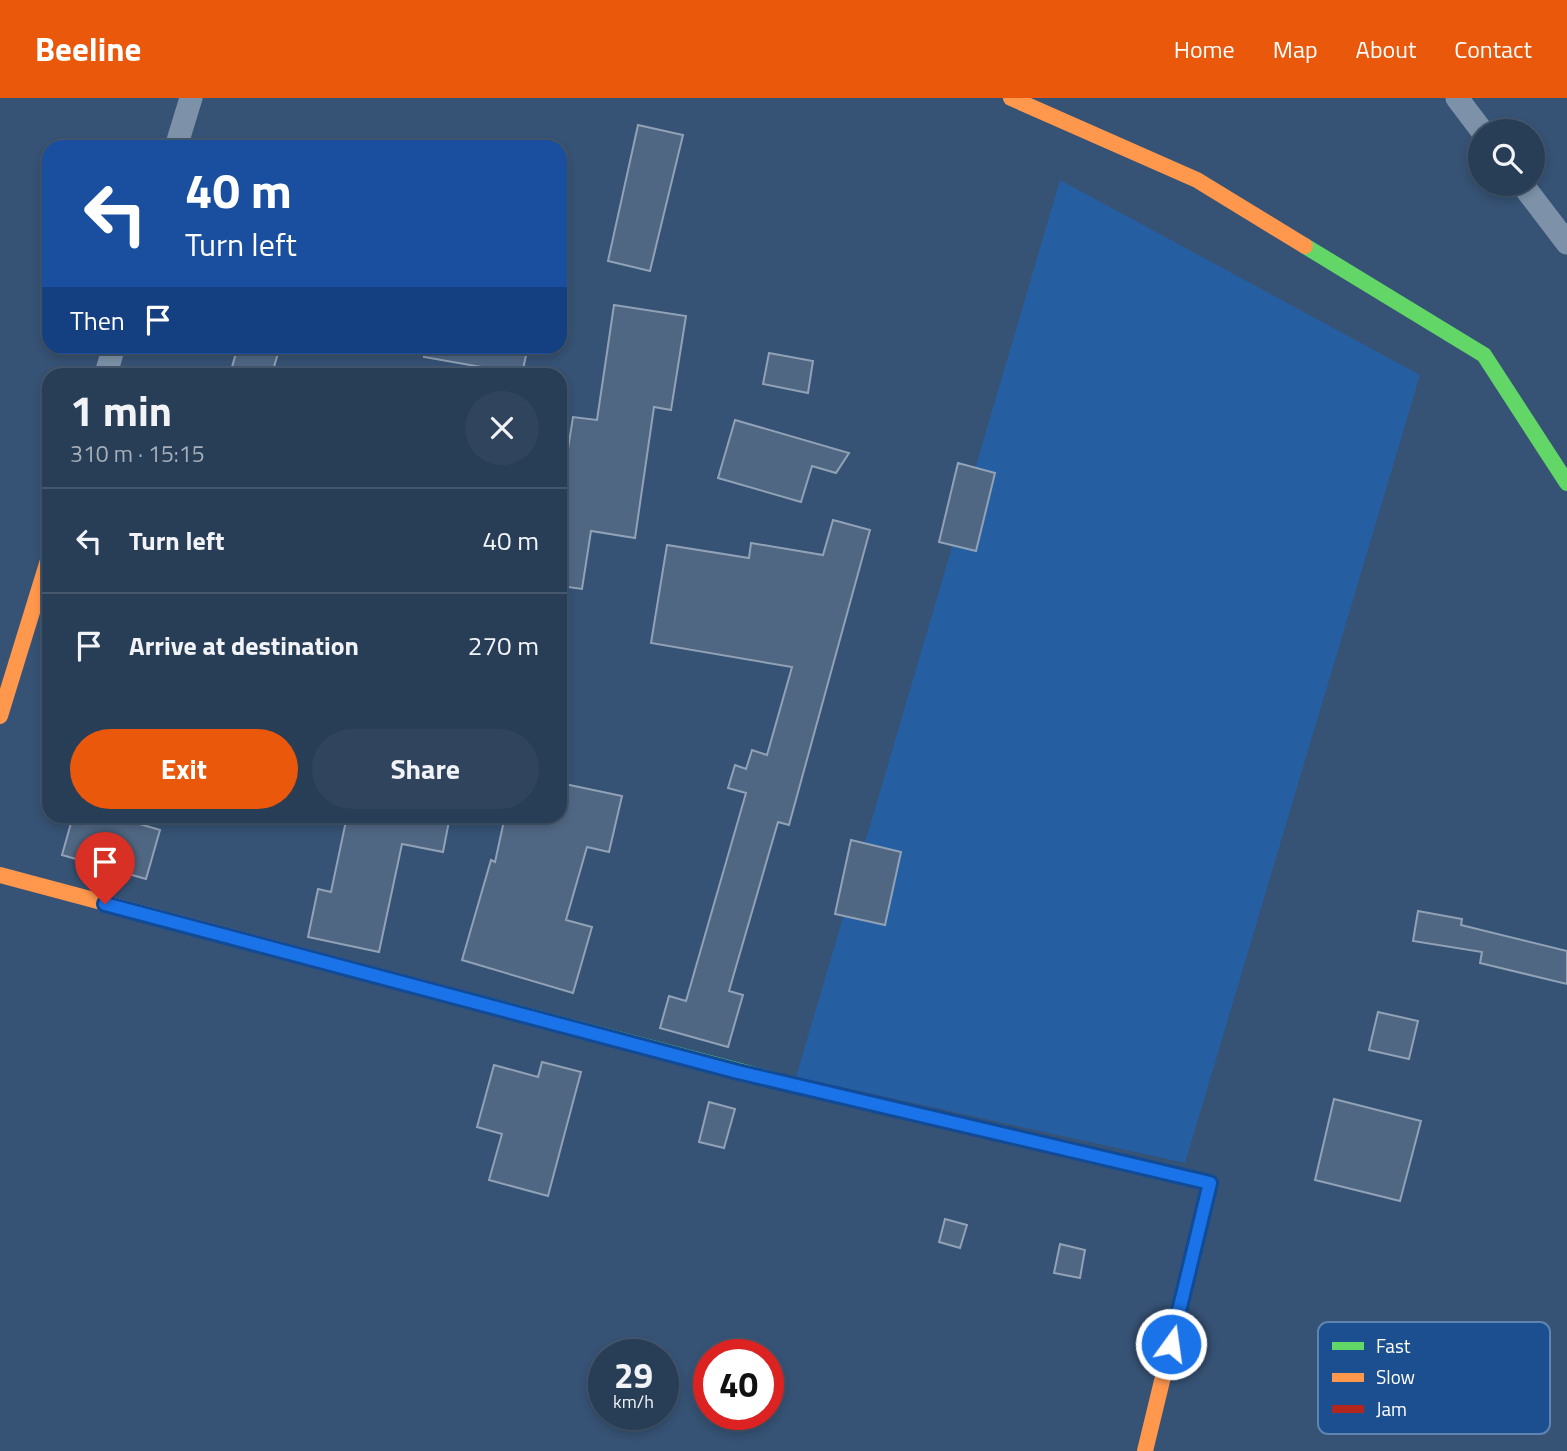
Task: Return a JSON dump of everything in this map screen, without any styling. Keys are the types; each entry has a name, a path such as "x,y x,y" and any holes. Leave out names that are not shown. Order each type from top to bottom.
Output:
{"street":[{"path":"178,140 191,98"},
{"path":"1011,98 1197,180 1484,355 1567,482"},
{"path":"1457,98 1473,119"},
{"path":"1531,196 1567,243"},
{"path":"0,716 42,580"},
{"path":"0,876 738,1072 1210,1183 1145,1451"}],"shaded area":[{"path":"1060,180 1420,375 1185,1163 796,1077"}],"building":[{"path":"638,125 683,135 650,271 608,261"},
{"path":"614,305 686,316 671,410 654,407 635,538 591,531 582,589 567,587 567,455 573,417 597,420"},
{"path":"769,353 813,361 808,393 763,384"},
{"path":"236,354 278,354 274,368 232,368"},
{"path":"424,354 526,354 523,368 487,368 424,357"},
{"path":"735,420 849,453 836,473 812,466 801,502 718,478"},
{"path":"958,463 995,473 976,551 939,542"},
{"path":"833,520 870,530 789,825 778,822 729,991 743,995 728,1047 660,1028 669,996 686,1001 746,793 728,788 735,765 746,769 752,750 767,755 792,667 651,643 667,545 749,558 751,543 823,555"},
{"path":"567,784 622,796 609,852 587,847 566,920 592,927 573,993 462,960 491,860 495,862 503,823 567,823"},
{"path":"71,823 136,823 160,830 146,879 62,855"},
{"path":"346,823 449,823 443,852 402,844 379,952 308,937 318,889 331,892"},
{"path":"851,840 901,852 885,925 835,914"},
{"path":"1418,911 1462,919 1461,925 1567,951 1567,984 1480,963 1482,952 1413,941"},
{"path":"1378,1012 1418,1021 1409,1059 1369,1050"},
{"path":"542,1062 581,1072 548,1196 489,1180 502,1134 477,1127 494,1065 538,1077"},
{"path":"1334,1099 1421,1121 1400,1201 1315,1180"},
{"path":"709,1102 735,1109 724,1148 699,1142"},
{"path":"945,1219 967,1225 960,1248 939,1242"},
{"path":"1060,1244 1085,1250 1080,1278 1054,1273"}],"traffic: fast":[{"path":"1305,246 1484,355 1567,483"},
{"path":"465,999 797,1086"}],"traffic: slow":[{"path":"1011,98 1197,180 1305,246"},
{"path":"0,716 42,580"},
{"path":"0,875 465,999"},
{"path":"1072,1151 1210,1183 1145,1451"}],"traffic: jam":[{"path":"797,1086 1072,1151"}],"route":[{"path":"105,904 738,1072 1210,1183 1171,1344"}]}
